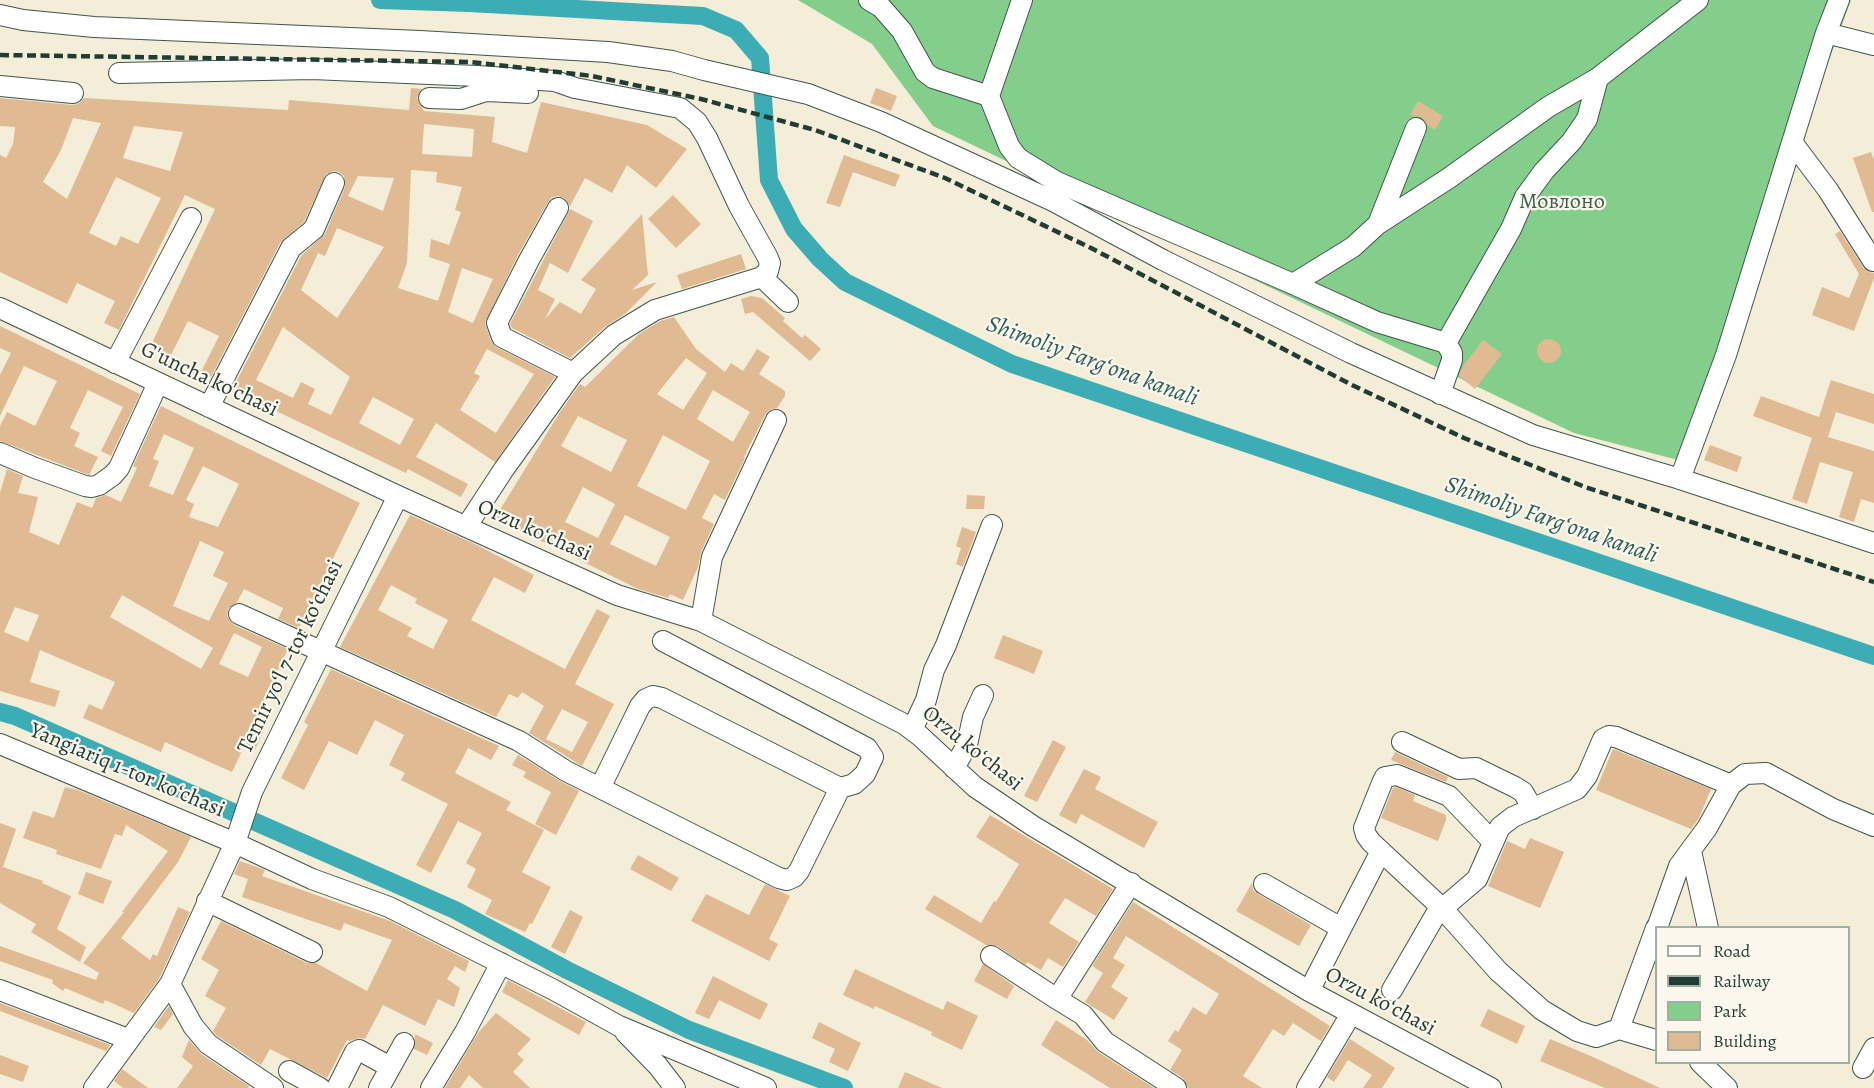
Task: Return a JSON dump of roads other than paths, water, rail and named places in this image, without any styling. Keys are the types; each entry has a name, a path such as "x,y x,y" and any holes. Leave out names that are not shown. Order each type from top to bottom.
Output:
{"street":[{"path":"869,0 881,7 902,31 925,72 933,78 988,96"},
{"path":"1022,0 988,96 1009,146 1017,158 1057,182 1377,322 1446,343 1452,353 1452,360 1440,394"},
{"path":"1293,284 1353,247 1378,224 1449,178 1548,107 1599,78 1698,0"},
{"path":"1680,479 1726,356 1826,33 1839,0"},
{"path":"0,15 23,20 94,27 432,41 608,52 672,60 704,70 808,93 881,122 1053,201 1174,266 1351,353 1533,435 1680,479 1874,543"},
{"path":"1826,33 1874,45"},
{"path":"118,73 312,69 555,81 575,88 680,108 697,122 767,256 770,263 768,271 762,277 656,310 614,335 573,372 466,526"},
{"path":"1446,343 1510,229 1525,197 1572,141 1587,119 1599,78"},
{"path":"0,86 73,93"},
{"path":"429,99 461,99 486,91 557,95 575,88"},
{"path":"1378,224 1416,128"},
{"path":"1792,142 1828,190 1873,261"},
{"path":"209,407 291,248 314,229 334,183"},
{"path":"558,208 497,323 502,337 573,372"},
{"path":"115,363 191,218"},
{"path":"762,277 788,302"},
{"name":"G'uncha ko'chasi","path":"0,308 398,496"},
{"path":"0,453 85,486 99,485 119,468 158,383"},
{"path":"701,621 712,557 776,420"},
{"name":"Orzu koʻchasi","path":"398,496 617,595 701,621 912,730 992,799 1309,991 1482,1086"},
{"name":"Temir yoʻl 7-tor koʻchasi","path":"94,1088 170,984 235,843 252,792 398,496"},
{"path":"912,730 926,700 934,670 946,645 992,525"},
{"path":"239,614 519,741 566,771 779,878 787,880 799,871 840,788"},
{"path":"600,788 640,706 646,699 653,696 662,698 840,788 854,784 865,774 873,757 867,748 663,641"},
{"path":"954,768 967,745 973,717 983,695"},
{"path":"1392,990 1430,923 1442,908 1477,879 1500,827 1533,808 1577,789 1587,776 1603,739 1609,736 1616,737 1731,785"},
{"path":"1402,741 1459,769 1476,768 1515,787 1523,792 1533,808"},
{"name":"Yangiariq 1-tor koʻchasi","path":"0,744 235,843 312,879 389,907 554,990 619,1026"},
{"path":"1658,926 1679,866 1707,828 1731,785 1744,774 1766,773 1833,809 1874,826"},
{"path":"1493,842 1449,796 1397,775 1385,777 1364,828 1366,836 1442,908 1498,971 1542,1010 1577,1031 1596,1037 1619,1029 1655,1040"},
{"path":"1309,991 1381,851"},
{"path":"1691,851 1708,926"},
{"path":"1057,999 1131,883"},
{"path":"1264,884 1341,928"},
{"path":"207,901 312,952"},
{"path":"1619,1029 1655,933"},
{"path":"991,956 1083,1015 1105,1042 1176,1088"},
{"path":"431,1088 465,1032 501,963"},
{"path":"170,984 193,1026 208,1044 273,1088"},
{"path":"0,990 128,1039"},
{"path":"1306,1088 1351,1014"},
{"path":"619,1026 658,1066 675,1088"},
{"path":"619,1026 766,1088"},
{"path":"379,1088 404,1042"},
{"path":"1863,1068 1874,1048"},
{"path":"337,1088 355,1052 359,1050 390,1066"},
{"path":"1702,1064 1727,1088"},
{"path":"289,1071 320,1088"}],"waterway":[{"name":"Shimoliy Fargʻona kanali","path":"380,0 703,16 736,30 760,58 769,180 794,229 820,259 845,282 1012,364 1874,656"},
{"path":"0,712 15,716 455,910 567,970 689,1030 844,1088"}],"railway":[{"path":"0,55 471,62 592,76 701,99 815,130 945,178 1091,248 1352,385 1464,438 1585,487 1874,582"}],"park label":[{"name":"Мовлоно","path":"1562,203"}]}
